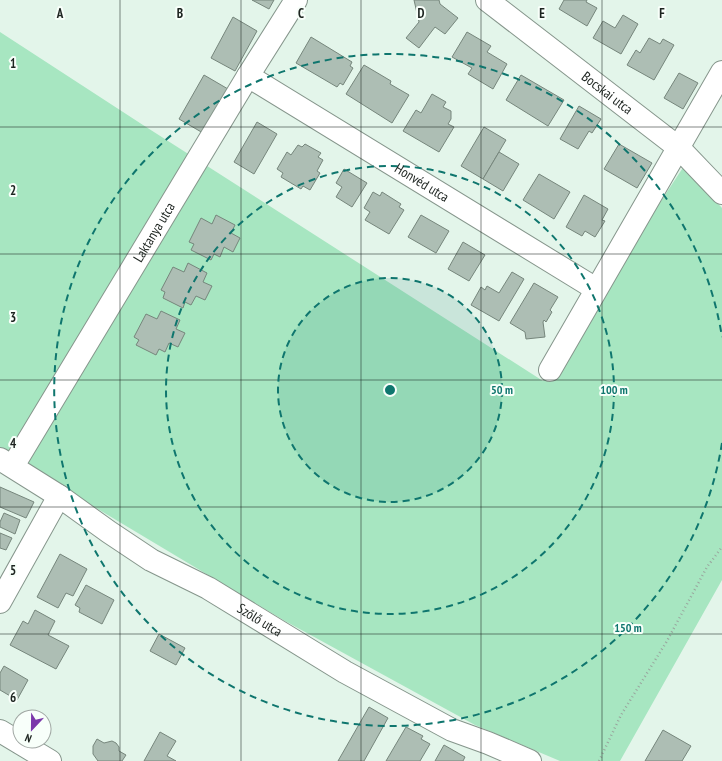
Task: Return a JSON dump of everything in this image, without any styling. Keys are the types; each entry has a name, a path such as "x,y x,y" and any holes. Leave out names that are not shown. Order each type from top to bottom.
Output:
{"street":[{"name":"Laktanya utca","path":"6,463 296,0"},
{"name":"Bocskai utca","path":"487,0 679,148 722,193"},
{"path":"550,370 722,72"},
{"name":"Honvéd utca","path":"248,76 596,289"},
{"name":"Szőlő utca","path":"6,463 59,496 151,560 208,588 351,675 452,730 488,743 530,761"},
{"path":"0,602 59,496"},
{"path":"0,731 50,761"}],"path":[{"path":"599,761 621,715 667,641 707,567 722,547"}],"green space":[{"path":"0,32 543,381 684,166 722,208 722,580 620,761 560,761 475,725 285,621 71,493 0,453"}],"building":[{"path":"252,0 274,0 269,9"},
{"path":"414,0 439,0 440,4 458,18 445,34 435,27 419,48 406,38 419,22"},
{"path":"564,0 587,0 586,2 597,8 587,26 559,9"},
{"path":"623,15 638,24 621,54 593,38 603,21 615,28"},
{"path":"233,17 257,31 235,71 211,58"},
{"path":"467,32 491,46 487,52 507,64 493,89 468,74 472,68 452,57"},
{"path":"311,37 352,62 350,66 353,68 343,85 340,83 337,87 296,63"},
{"path":"649,38 660,44 663,39 674,45 654,80 627,65 636,50 640,53"},
{"path":"364,65 391,81 390,84 409,95 392,123 346,94"},
{"path":"679,73 698,83 683,109 664,98"},
{"path":"204,75 228,89 203,133 179,119"},
{"path":"521,75 564,100 548,126 506,100"},
{"path":"432,94 446,102 443,107 451,111 451,119 448,124 454,127 439,152 403,131 416,110 421,113"},
{"path":"579,106 601,119 592,133 589,131 578,149 560,139"},
{"path":"257,122 277,134 254,174 234,162"},
{"path":"484,127 506,140 483,179 461,166"},
{"path":"305,144 321,153 318,157 323,160 317,171 320,173 310,190 303,186 301,189 281,177 283,173 277,169 287,152 291,155 298,145 302,147"},
{"path":"619,144 652,163 637,188 604,169"},
{"path":"499,152 519,164 503,191 483,179"},
{"path":"344,169 367,183 352,207 336,197 342,187 336,183"},
{"path":"539,174 570,192 554,219 523,200"},
{"path":"373,192 380,196 382,192 401,204 399,207 404,210 389,234 365,220 370,212 364,208"},
{"path":"584,195 608,209 602,220 605,221 595,237 585,231 582,236 566,227"},
{"path":"216,215 235,225 231,233 240,238 233,252 224,247 220,257 214,254 211,260 191,250 194,244 189,242 201,218 212,224"},
{"path":"421,215 449,231 436,253 408,237"},
{"path":"463,242 485,255 469,281 448,269"},
{"path":"188,263 207,273 203,282 212,286 205,300 196,296 191,305 185,302 183,308 163,298 165,292 161,290 173,267 184,272"},
{"path":"512,272 524,279 499,321 471,305 481,287 485,290 487,286 499,293"},
{"path":"534,283 558,297 550,310 552,312 546,322 544,320 543,322 545,337 526,339 525,332 510,323"},
{"path":"161,311 180,320 176,329 185,333 178,347 169,343 165,352 159,349 156,355 136,345 139,340 134,337 146,314 157,319"},
{"path":"0,487 34,502 26,518 0,507"},
{"path":"4,513 20,520 15,534 0,527 0,522"},
{"path":"0,533 12,538 6,550 0,548"},
{"path":"60,554 87,569 73,596 66,593 58,608 37,597"},
{"path":"86,585 114,600 102,624 79,612 80,608 75,605"},
{"path":"35,610 55,621 48,635 69,646 56,669 10,645 23,621 28,624"},
{"path":"159,634 185,648 176,665 150,651"},
{"path":"4,666 28,680 17,700 0,690 0,673"},
{"path":"369,707 388,718 364,761 338,761"},
{"path":"406,727 423,736 421,739 430,744 420,761 386,761"},
{"path":"663,730 691,746 682,761 645,761"},
{"path":"160,732 176,741 167,756 176,761 144,761"},
{"path":"97,739 104,743 112,741 116,743 119,747 119,751 126,755 122,761 98,761 93,754 93,746"},
{"path":"444,745 465,757 463,761 435,761"}]}
